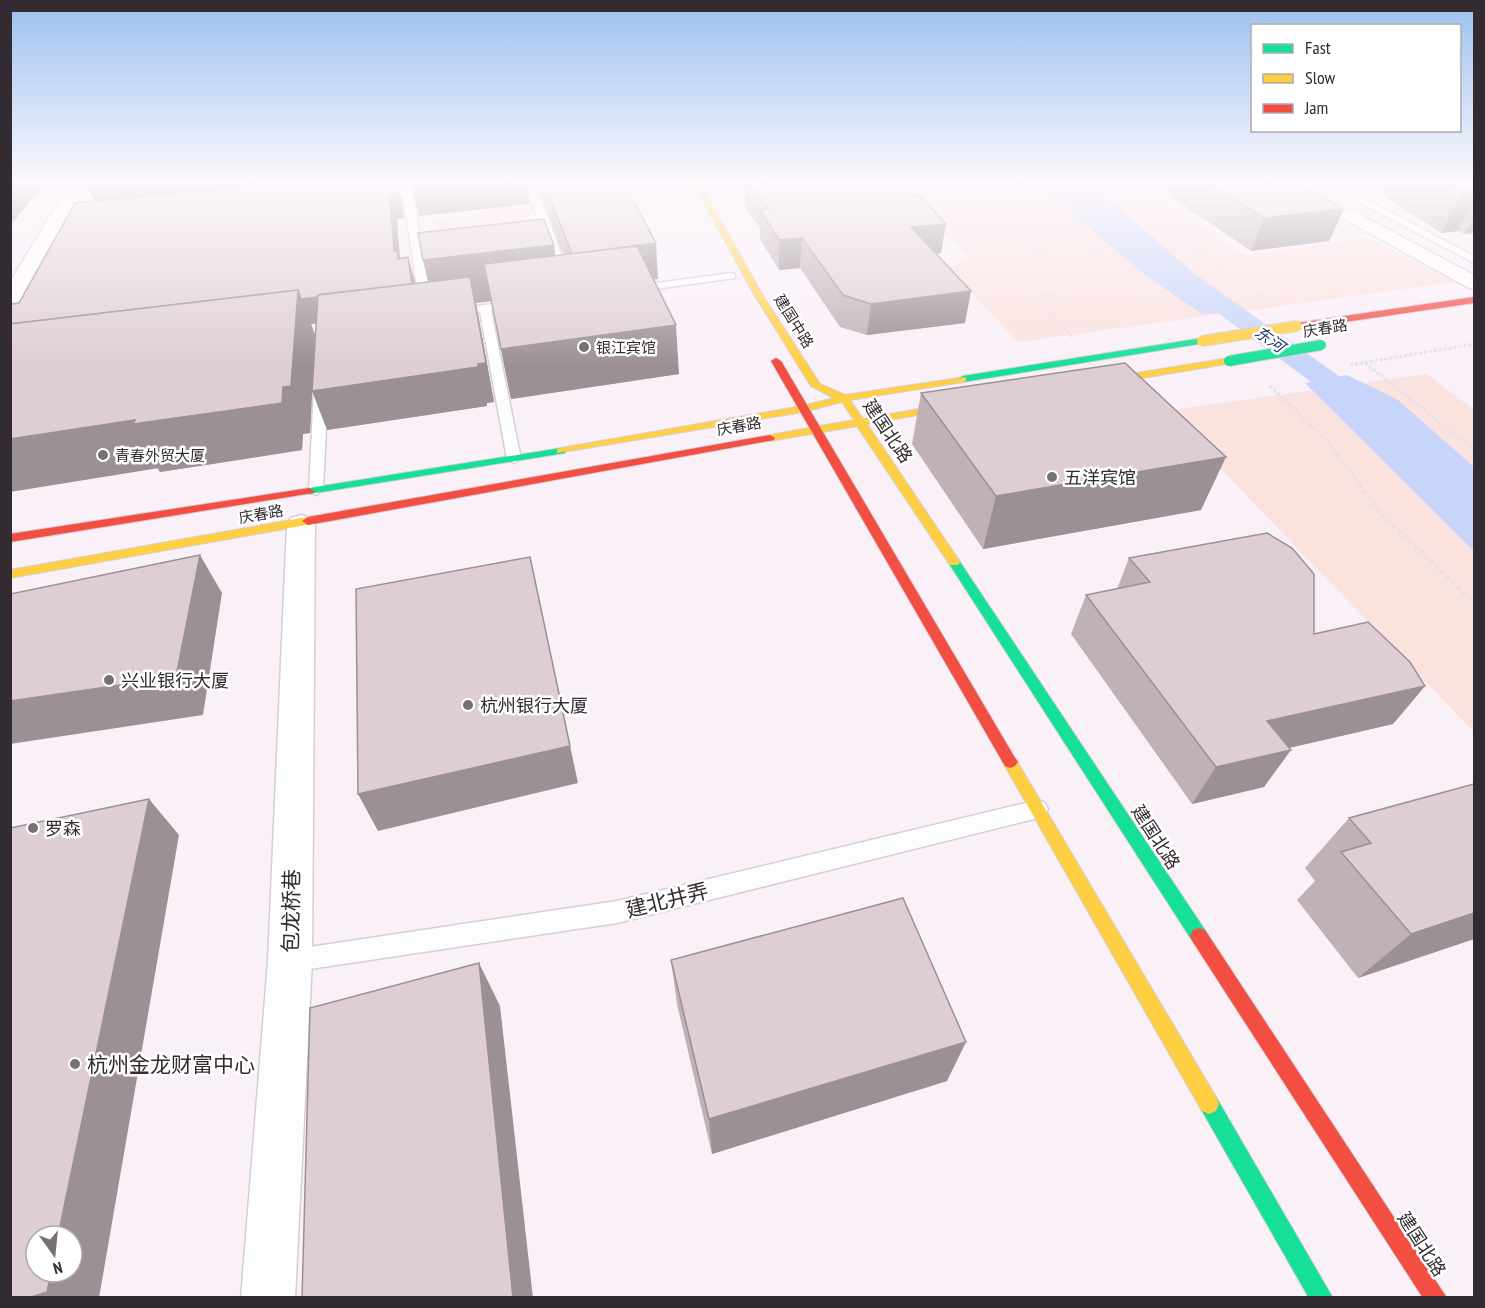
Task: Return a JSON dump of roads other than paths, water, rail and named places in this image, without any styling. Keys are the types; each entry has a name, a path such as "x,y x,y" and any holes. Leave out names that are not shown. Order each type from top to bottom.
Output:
{"main road":[{"name":"建国中路","path":"730,244 759,296 816,386 844,398"},
{"path":"719,259 733,281"},
{"name":"庆春路","path":"10,574 514,459 802,409 844,398 1474,300"},
{"name":"庆春路","path":"1079,386 1327,344"},
{"name":"建国中路","path":"768,345 802,409"},
{"name":"建国北路","path":"844,398 1436,1298"},
{"name":"庆春路","path":"10,538 309,507 816,429 975,402"},
{"path":"802,409 816,429 1323,1298"}],"street":[{"path":"10,300 43,244"},
{"path":"1401,244 1474,283"},
{"name":"包龙桥巷","path":"268,1298 290,961 309,507"}],"lane":[{"path":"419,244 422,316 528,303"},
{"path":"552,244 567,287"},
{"path":"1444,244 1474,260"},
{"path":"617,291 733,281"},
{"path":"485,308 514,459"},
{"path":"309,507 321,372"},
{"name":"建北井弄","path":"290,961 616,912 1038,809"}],"water":[{"path":"1108,244 1161,244 1237,311 1202,314 1148,277"},
{"path":"1347,375 1398,400 1474,467 1474,551 1305,383"}],"waterway":[{"name":"东河","path":"1191,282 1336,387 1364,411"}],"place":[{"name":"银江宾馆","path":"584,347"},
{"name":"青春外贸大厦","path":"103,455"},
{"name":"五洋宾馆","path":"1052,477"},
{"name":"兴业银行大厦","path":"109,680"},
{"name":"杭州银行大厦","path":"468,705"},
{"name":"罗森","path":"33,828"},
{"name":"杭州金龙财富中心","path":"75,1064"}]}
